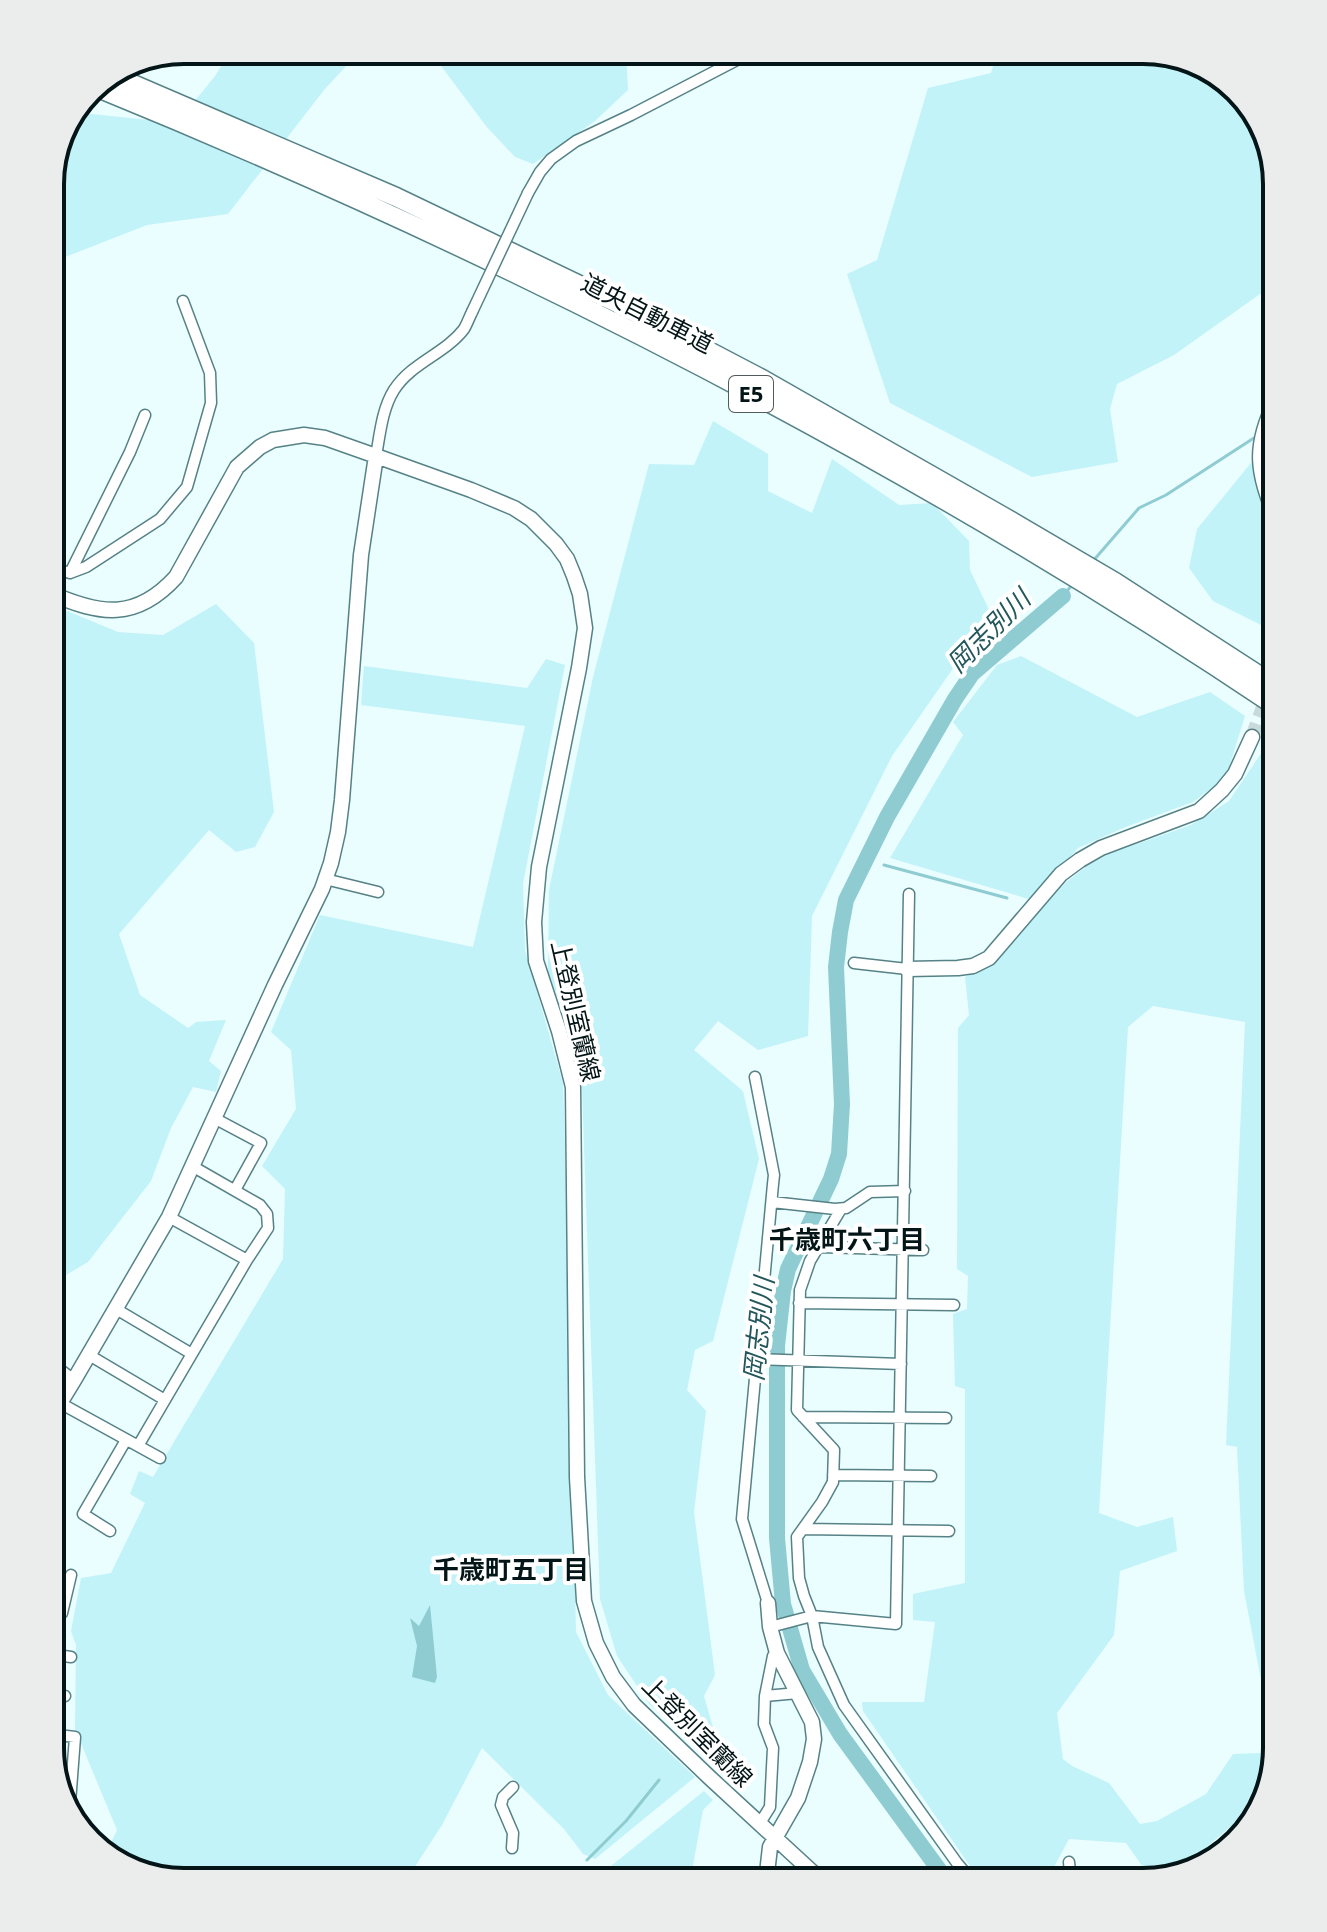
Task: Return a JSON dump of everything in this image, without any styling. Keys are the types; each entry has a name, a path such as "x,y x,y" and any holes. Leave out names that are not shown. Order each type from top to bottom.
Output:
{"highway":[{"name":"道央自動車道","path":"123,81 588,310 757,397 1001,533 1263,698"},
{"name":"道央自動車道","path":"108,91 202,122 396,197 619,304 764,380 993,510 1115,582 1263,678"}],"main road":[{"path":"1263,432 1259,463 1263,483"},
{"name":"上登別室蘭線","path":"64,598 101,610 127,609 151,600 176,577 237,467 273,440 304,435 325,438 514,508 531,519 567,559 580,594 585,628 539,867 534,922 536,961 573,1087 577,1477 584,1601 596,1643 613,1677 634,1705 808,1868"},
{"path":"64,1395 169,1217 331,863 339,821 361,555 376,456"},
{"path":"907,969 973,966 989,958 1061,874 1080,860 1101,848 1199,811 1235,774 1252,737"},
{"path":"768,1603 776,1625 777,1653 812,1722 814,1739 798,1798 770,1847 768,1868"}],"street":[{"path":"376,456 385,407 394,390 407,374 457,337 465,327 528,193 551,159 576,141 729,64"},
{"path":"64,571 70,573 86,567 160,519 187,487 211,403 210,373 183,301"},
{"path":"70,573 145,415"},
{"path":"325,879 378,892"},
{"path":"776,1625 808,1616 896,1624 909,894"},
{"path":"854,963 907,969"},
{"path":"755,1077 774,1175 762,1359 742,1519 768,1603"},
{"path":"214,1118 261,1143 235,1190"},
{"path":"138,1446 268,1228 264,1209 192,1166"},
{"path":"772,1202 838,1209 846,1208 870,1192 905,1191"},
{"path":"838,1209 810,1261 800,1290 797,1410 834,1450 833,1482 797,1537 799,1578 818,1647 844,1705 961,1868"},
{"path":"169,1217 247,1260"},
{"path":"820,1247 923,1250"},
{"path":"799,1303 954,1305"},
{"path":"116,1309 192,1354"},
{"path":"89,1355 165,1400"},
{"path":"762,1359 901,1364"},
{"path":"64,1372 74,1380"},
{"path":"64,1413 160,1458"},
{"path":"803,1417 946,1418"},
{"path":"110,1531 83,1514 126,1440"},
{"path":"833,1475 931,1476"},
{"path":"803,1529 949,1531"},
{"path":"64,1605 71,1575"},
{"path":"760,1823 770,1807 773,1748 764,1724 765,1696 773,1656 777,1653"},
{"path":"64,1656 71,1657"},
{"path":"765,1696 798,1693"},
{"path":"64,1736 75,1737 71,1789"},
{"path":"68,1777 72,1778"},
{"path":"512,1848 513,1833 501,1805 503,1797 513,1787"},
{"path":"1069,1862 1070,1868"}],"shaded area":[{"path":"222,64 348,64 324,90 228,214 147,225 64,257 64,176 73,138 84,117 87,113 177,123"},
{"path":"440,64 627,64 628,90 595,121 533,164 515,157 486,126"},
{"path":"994,64 1151,64 1182,70 1203,80 1228,99 1247,124 1259,153 1263,184 1263,292 1174,355 1117,384 1110,409 1118,462 1032,477 890,403 847,274 877,260 928,88 991,73"},
{"path":"713,421 768,454 768,491 812,513 832,459 899,505 932,503 969,541 970,570 991,614 892,756 812,916 808,1036 758,1050 718,1021 694,1050 743,1091 759,1159 713,1341 695,1350 687,1390 706,1411 694,1512 715,1675 704,1696 720,1752 708,1757 649,1704 617,1656 600,1599 581,1061 548,972 549,890 593,677 649,464 694,465"},
{"path":"1263,448 1263,626 1213,601 1189,568 1197,529"},
{"path":"216,604 254,643 274,812 255,847 236,852 209,830 119,934 140,995 188,1028 196,1022 226,1020 209,1061 221,1071 216,1092 193,1087 171,1128 151,1181 88,1262 64,1277 64,610 118,632 163,635"},
{"path":"1021,656 1137,717 1210,692 1245,716 1226,777 1193,802 1078,848 1032,900 890,858 963,735 953,722 997,665"},
{"path":"546,659 565,665 523,884 525,950 563,1083 576,1632 608,1695 695,1777 595,1859 583,1854 564,1829 482,1748 442,1825 414,1868 176,1868 153,1864 111,1843 117,1830 75,1729 76,1645 71,1631 81,1578 111,1573 145,1503 130,1494 139,1471 153,1477 283,1259 285,1189 262,1166 296,1109 291,1050 271,1032 320,915 473,947 525,726 361,705 364,666 527,688"},
{"path":"1263,750 1263,1690 1244,1591 1237,1447 1226,1445 1245,1022 1153,1006 1128,1027 1099,1513 1137,1527 1173,1517 1177,1551 1120,1571 1114,1635 1057,1713 1063,1759 1109,1783 1140,1824 1157,1821 1206,1794 1233,1754 1261,1753 1263,1749 1259,1779 1240,1818 1199,1854 1174,1864 1144,1868 1126,1843 1069,1839 1053,1868 971,1868 863,1711 862,1702 924,1702 935,1622 913,1620 913,1594 965,1583 965,1389 955,1386 953,1314 967,1309 968,1276 957,1269 958,1028 969,1015 965,977 994,961 1064,884 1088,865 1111,853 1191,825 1229,801"},
{"path":"430,1605 435,1683 412,1677 417,1646 410,1618 419,1626"},
{"path":"704,1791 713,1800 703,1810 693,1868 608,1868"}],"waterway":[{"name":"岡志別川","path":"1093,561 1139,508 1166,495 1257,436"},
{"name":"岡志別川","path":"1063,596 1072,585"},
{"name":"岡志別川","path":"938,1868 840,1734 802,1670 783,1604 777,1538 777,1346 788,1269 831,1179 839,1154 842,1104 836,967 846,900 887,817 972,674 1063,596"},
{"path":"884,865 1007,898"},
{"path":"587,1860 626,1821 659,1780"}],"tunnel":[{"path":"1252,737 1263,707"}],"district":[{"name":"千歳町六丁目","path":"847,1240"},
{"name":"千歳町五丁目","path":"511,1570"}]}
